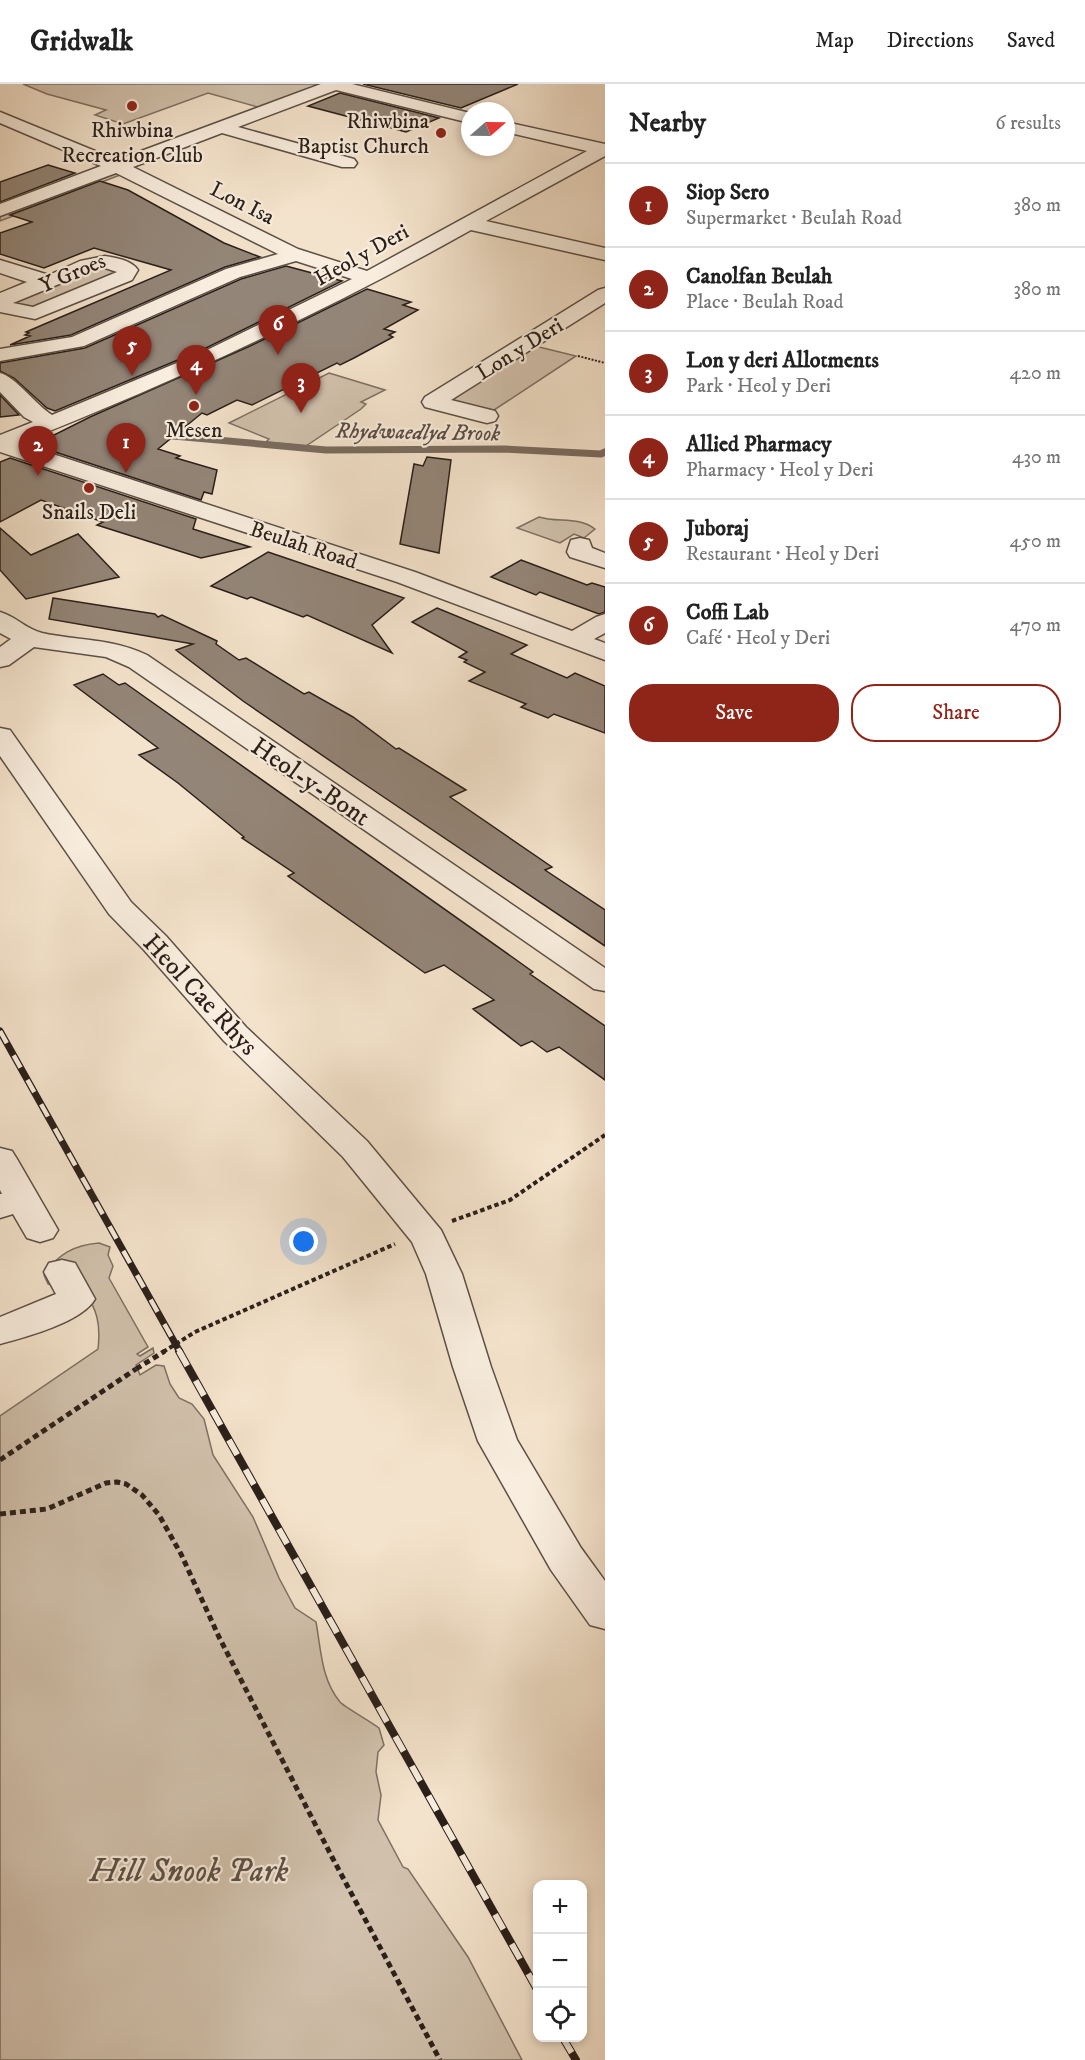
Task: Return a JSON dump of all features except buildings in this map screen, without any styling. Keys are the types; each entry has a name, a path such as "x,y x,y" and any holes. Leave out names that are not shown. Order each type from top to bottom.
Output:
{"street":[{"path":"0,210 332,84 461,116"},
{"name":"Lon Isa","path":"0,117 115,167 296,255 369,278"},
{"path":"220,127 348,164"},
{"path":"515,129 604,149"},
{"name":"Heol y Deri","path":"0,443 187,368 272,328 369,278 552,175 604,149"},
{"path":"467,223 605,254"},
{"path":"0,355 77,342 233,273 296,255"},
{"name":"Y Groes","path":"0,266 48,281 98,262 128,270 125,276 35,313 11,310 0,304 4,299 48,281"},
{"name":"Lon y Deri","path":"487,416 434,402 605,294"},
{"path":"0,379 32,412 51,423"},
{"name":"Beulah Road","path":"0,443 37,458 396,573 605,652"},
{"path":"580,545 579,552 605,561"},
{"name":"Heol-y-Bont","path":"0,620 15,632 29,638 108,649 138,661 605,982"},
{"path":"574,640 605,622"},
{"path":"0,659 29,638"},
{"name":"Heol Cae Rhys","path":"0,736 120,908 155,942 235,1034 355,1149 422,1233 444,1274 472,1367 498,1441 566,1559 605,1613"},
{"path":"0,1159 12,1203 40,1230"},
{"path":"0,1331 40,1317 75,1295"}],"path":[{"path":"578,356 605,363"},
{"path":"0,1460 195,1332 422,1233 510,1200 605,1135"},
{"path":"0,1514 47,1509 99,1486 117,1482 126,1484 142,1495 159,1515 181,1554 219,1637 332,1857 440,2060"}],"green space":[{"name":"Rhiwbina Recreation Club","path":"23,84 319,85 261,108 208,93 123,124 95,115 106,110 47,94"},
{"path":"114,173 120,175 0,221 0,215"},
{"path":"101,265 121,273 28,311 8,301"},
{"path":"535,346 576,356 488,414 447,403"},
{"path":"329,373 385,390 361,402 366,404 361,409 306,446 266,442 269,439 229,423"},
{"path":"539,517 582,522 595,529 584,538 574,534 560,543 517,528"},
{"name":"Hill Snook Park","path":"99,1243 110,1247 108,1255 113,1266 109,1278 148,1347 137,1354 140,1356 153,1348 154,1353 136,1365 140,1375 156,1365 164,1366 170,1384 179,1398 192,1404 204,1419 213,1455 253,1517 279,1578 295,1608 316,1622 325,1674 334,1693 343,1705 379,1728 384,1745 378,1752 376,1772 381,1795 378,1820 403,1867 408,1869 468,1957 522,2060 0,2060 0,1416 98,1349 97,1317 83,1288 69,1291 48,1284 44,1275 55,1261 67,1252 74,1248"}],"waterway":[{"name":"Rhydwaedlyd Brook","path":"162,435 326,450 505,449 601,454 605,452"}],"railway":[{"path":"0,1031 180,1352"},
{"path":"179,1351 536,1988"},
{"path":"565,2042 576,2060"}],"place":[{"name":"Rhiwbina Recreation Club","path":"132,106"},
{"name":"Rhiwbina Baptist Church","path":"441,133"},
{"name":"Coffi Lab","path":"278,355"},
{"name":"Juboraj","path":"132,376"},
{"name":"Allied Pharmacy","path":"196,395"},
{"name":"Mesen","path":"194,406"},
{"name":"Lon y deri Allotments","path":"301,413"},
{"name":"Siop Sero","path":"126,473"},
{"name":"Canolfan Beulah","path":"38,476"},
{"name":"Snails Deli","path":"89,488"}]}
